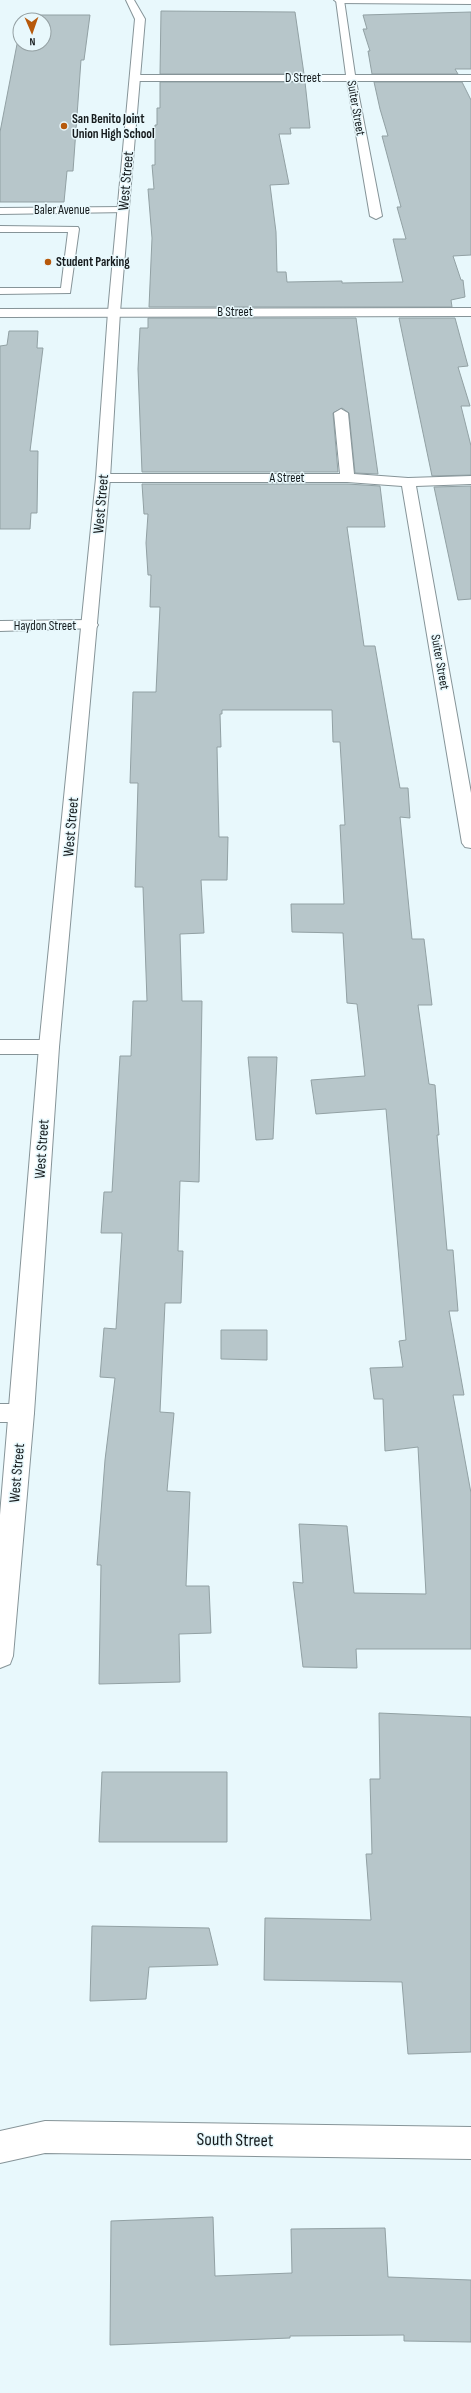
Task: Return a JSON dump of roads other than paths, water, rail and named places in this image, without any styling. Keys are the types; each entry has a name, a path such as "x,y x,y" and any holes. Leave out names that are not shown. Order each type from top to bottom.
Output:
{"street":[{"name":"West Street","path":"0,1656 11,1413 50,1047 90,626 103,478 114,312 140,19 130,0"},
{"path":"339,0 471,1"},
{"name":"Suiter Street","path":"339,0 351,78 376,216"},
{"name":"D Street","path":"135,78 471,78"},
{"name":"Baler Avenue","path":"0,211 124,210"},
{"name":"B Street","path":"0,313 471,312"},
{"path":"341,413 347,478"},
{"name":"A Street","path":"103,478 347,478 408,482 471,480"},
{"name":"Suiter Street","path":"408,482 471,843"},
{"name":"Haydon Street","path":"0,626 90,626"},
{"path":"0,1047 50,1047"},
{"name":"South Street","path":"0,2147 45,2137 471,2143"}],"lane":[{"path":"0,229 74,229 66,291 0,291"}],"place":[{"name":"San Benito Joint Union High School","path":"64,126"},
{"name":"Student Parking","path":"48,262"}]}
